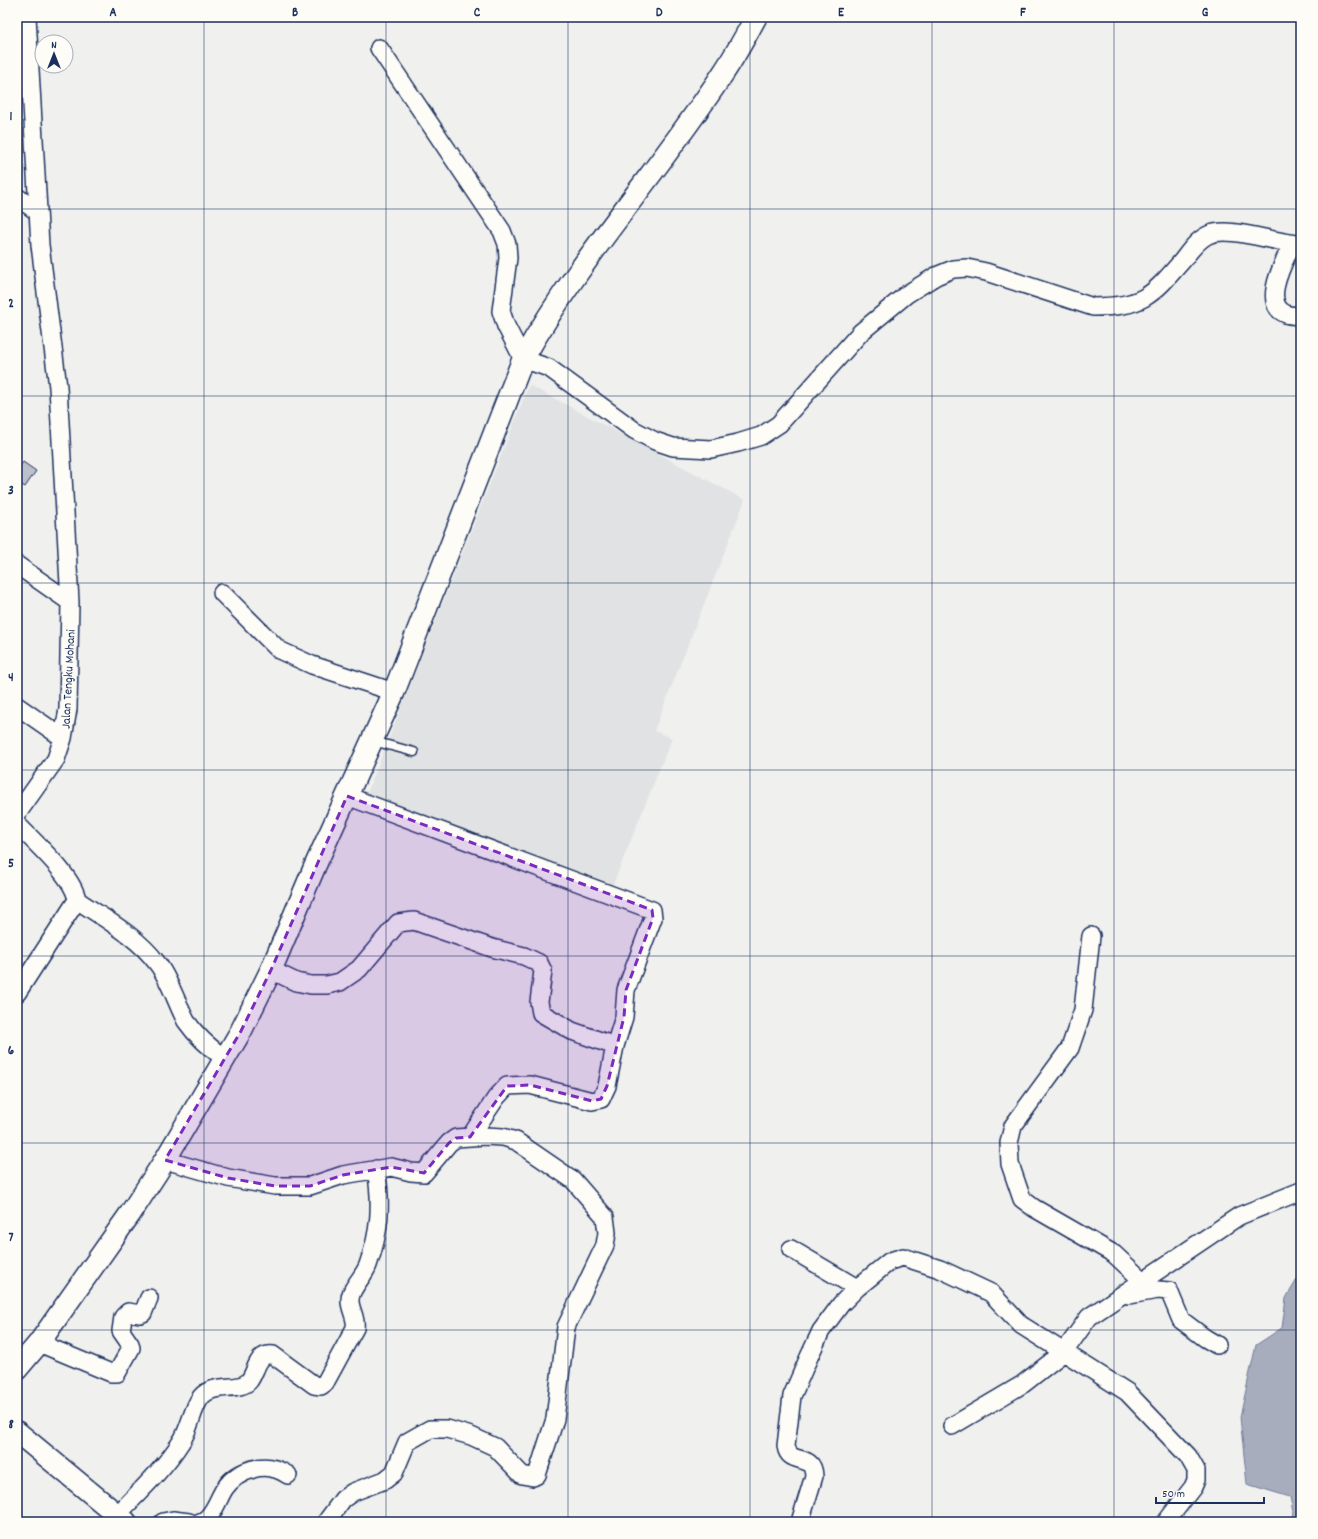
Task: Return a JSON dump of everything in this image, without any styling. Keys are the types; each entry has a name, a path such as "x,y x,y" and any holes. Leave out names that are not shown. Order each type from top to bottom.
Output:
{"street":[{"name":"Jalan Tengku Mohani","path":"17,814 56,759 64,738 68,709 70,602 58,388 40,246 32,81 27,17"},
{"path":"17,1370 39,1343 93,1268 165,1160 225,1059 271,970 315,866 394,692 524,359 544,322 579,270 725,71 756,17"},
{"path":"380,48 502,231 507,244 508,258 501,311 506,326 524,359 549,368 634,430 655,441 673,447 711,449 761,436 780,424 861,332 907,294 936,276 953,269 968,268 986,272 1093,307 1129,305 1146,297 1165,281 1193,246 1208,235 1227,233 1296,244 1275,286 1273,295 1275,303 1285,314 1301,316"},
{"path":"17,197 38,212"},
{"path":"17,565 70,602"},
{"path":"222,593 279,650 312,665 394,692"},
{"path":"17,706 64,738"},
{"path":"347,796 652,910 653,918 626,990 624,1017 615,1046 607,1086 601,1099 592,1101 530,1085 507,1086 496,1098 470,1137"},
{"path":"17,824 67,877 76,892 77,900 17,993"},
{"path":"77,900 138,942 158,964 188,1025 204,1043 225,1059"},
{"path":"271,970 296,982 311,985 327,985 340,982 359,969 398,923 414,920 492,948 524,956 539,963 543,971 539,1002 541,1012 572,1031 615,1046"},
{"path":"1091,936 1082,1010 1070,1048 1013,1126 1009,1143 1010,1164 1022,1199 1034,1208 1114,1254 1144,1282"},
{"path":"165,1160 221,1176 275,1186 310,1186 343,1175 391,1167 411,1172 424,1173 449,1143 456,1138 503,1137 516,1141 573,1180 605,1217 607,1233 605,1245 566,1327 555,1419 539,1470 533,1477 522,1475 494,1447 477,1439 447,1429 430,1429 406,1442 398,1466 394,1473 385,1480 353,1492 343,1499 326,1522"},
{"path":"17,1432 121,1518 182,1441 201,1397 216,1388 244,1384 249,1381 261,1356 266,1354 272,1355 314,1385 321,1386 325,1383 355,1328 350,1301 352,1292 368,1266 380,1216 380,1192 376,1169"},
{"path":"952,1426 1024,1384 1064,1352 1090,1317 1240,1216 1301,1191"},
{"path":"791,1249 857,1288"},
{"path":"800,1522 814,1476 814,1468 809,1462 790,1456 787,1453 786,1446 792,1396 821,1331 841,1304 857,1288 890,1261 903,1257 912,1259 991,1293 1021,1325 1127,1392 1188,1456 1196,1470 1196,1480 1166,1522"},
{"path":"1121,1297 1158,1290 1169,1292 1181,1320 1216,1345"},
{"path":"39,1343 111,1374 117,1373 131,1348 121,1331 123,1317 128,1312 143,1313 149,1298"},
{"path":"200,1522 208,1519 230,1482 245,1471 269,1467 278,1468 288,1475"},
{"path":"163,1522 172,1520 189,1522"}],"lane":[{"path":"372,741 414,752"}],"highlighted area":[{"path":"347,796 652,910 653,918 626,990 624,1017 607,1086 601,1099 592,1101 530,1085 507,1086 470,1137 456,1138 449,1143 424,1173 391,1167 343,1175 310,1186 275,1186 228,1178 165,1160 241,1031 271,970"}],"shaded area":[{"path":"529,385 745,500 654,731 672,738 610,892 366,796"}],"water":[{"path":"1301,1273 1301,1522 1295,1522 1290,1497 1247,1484 1240,1417 1256,1345 1282,1328 1286,1298"}],"building":[{"path":"23,462 36,471 25,487 17,482 17,470"}]}
